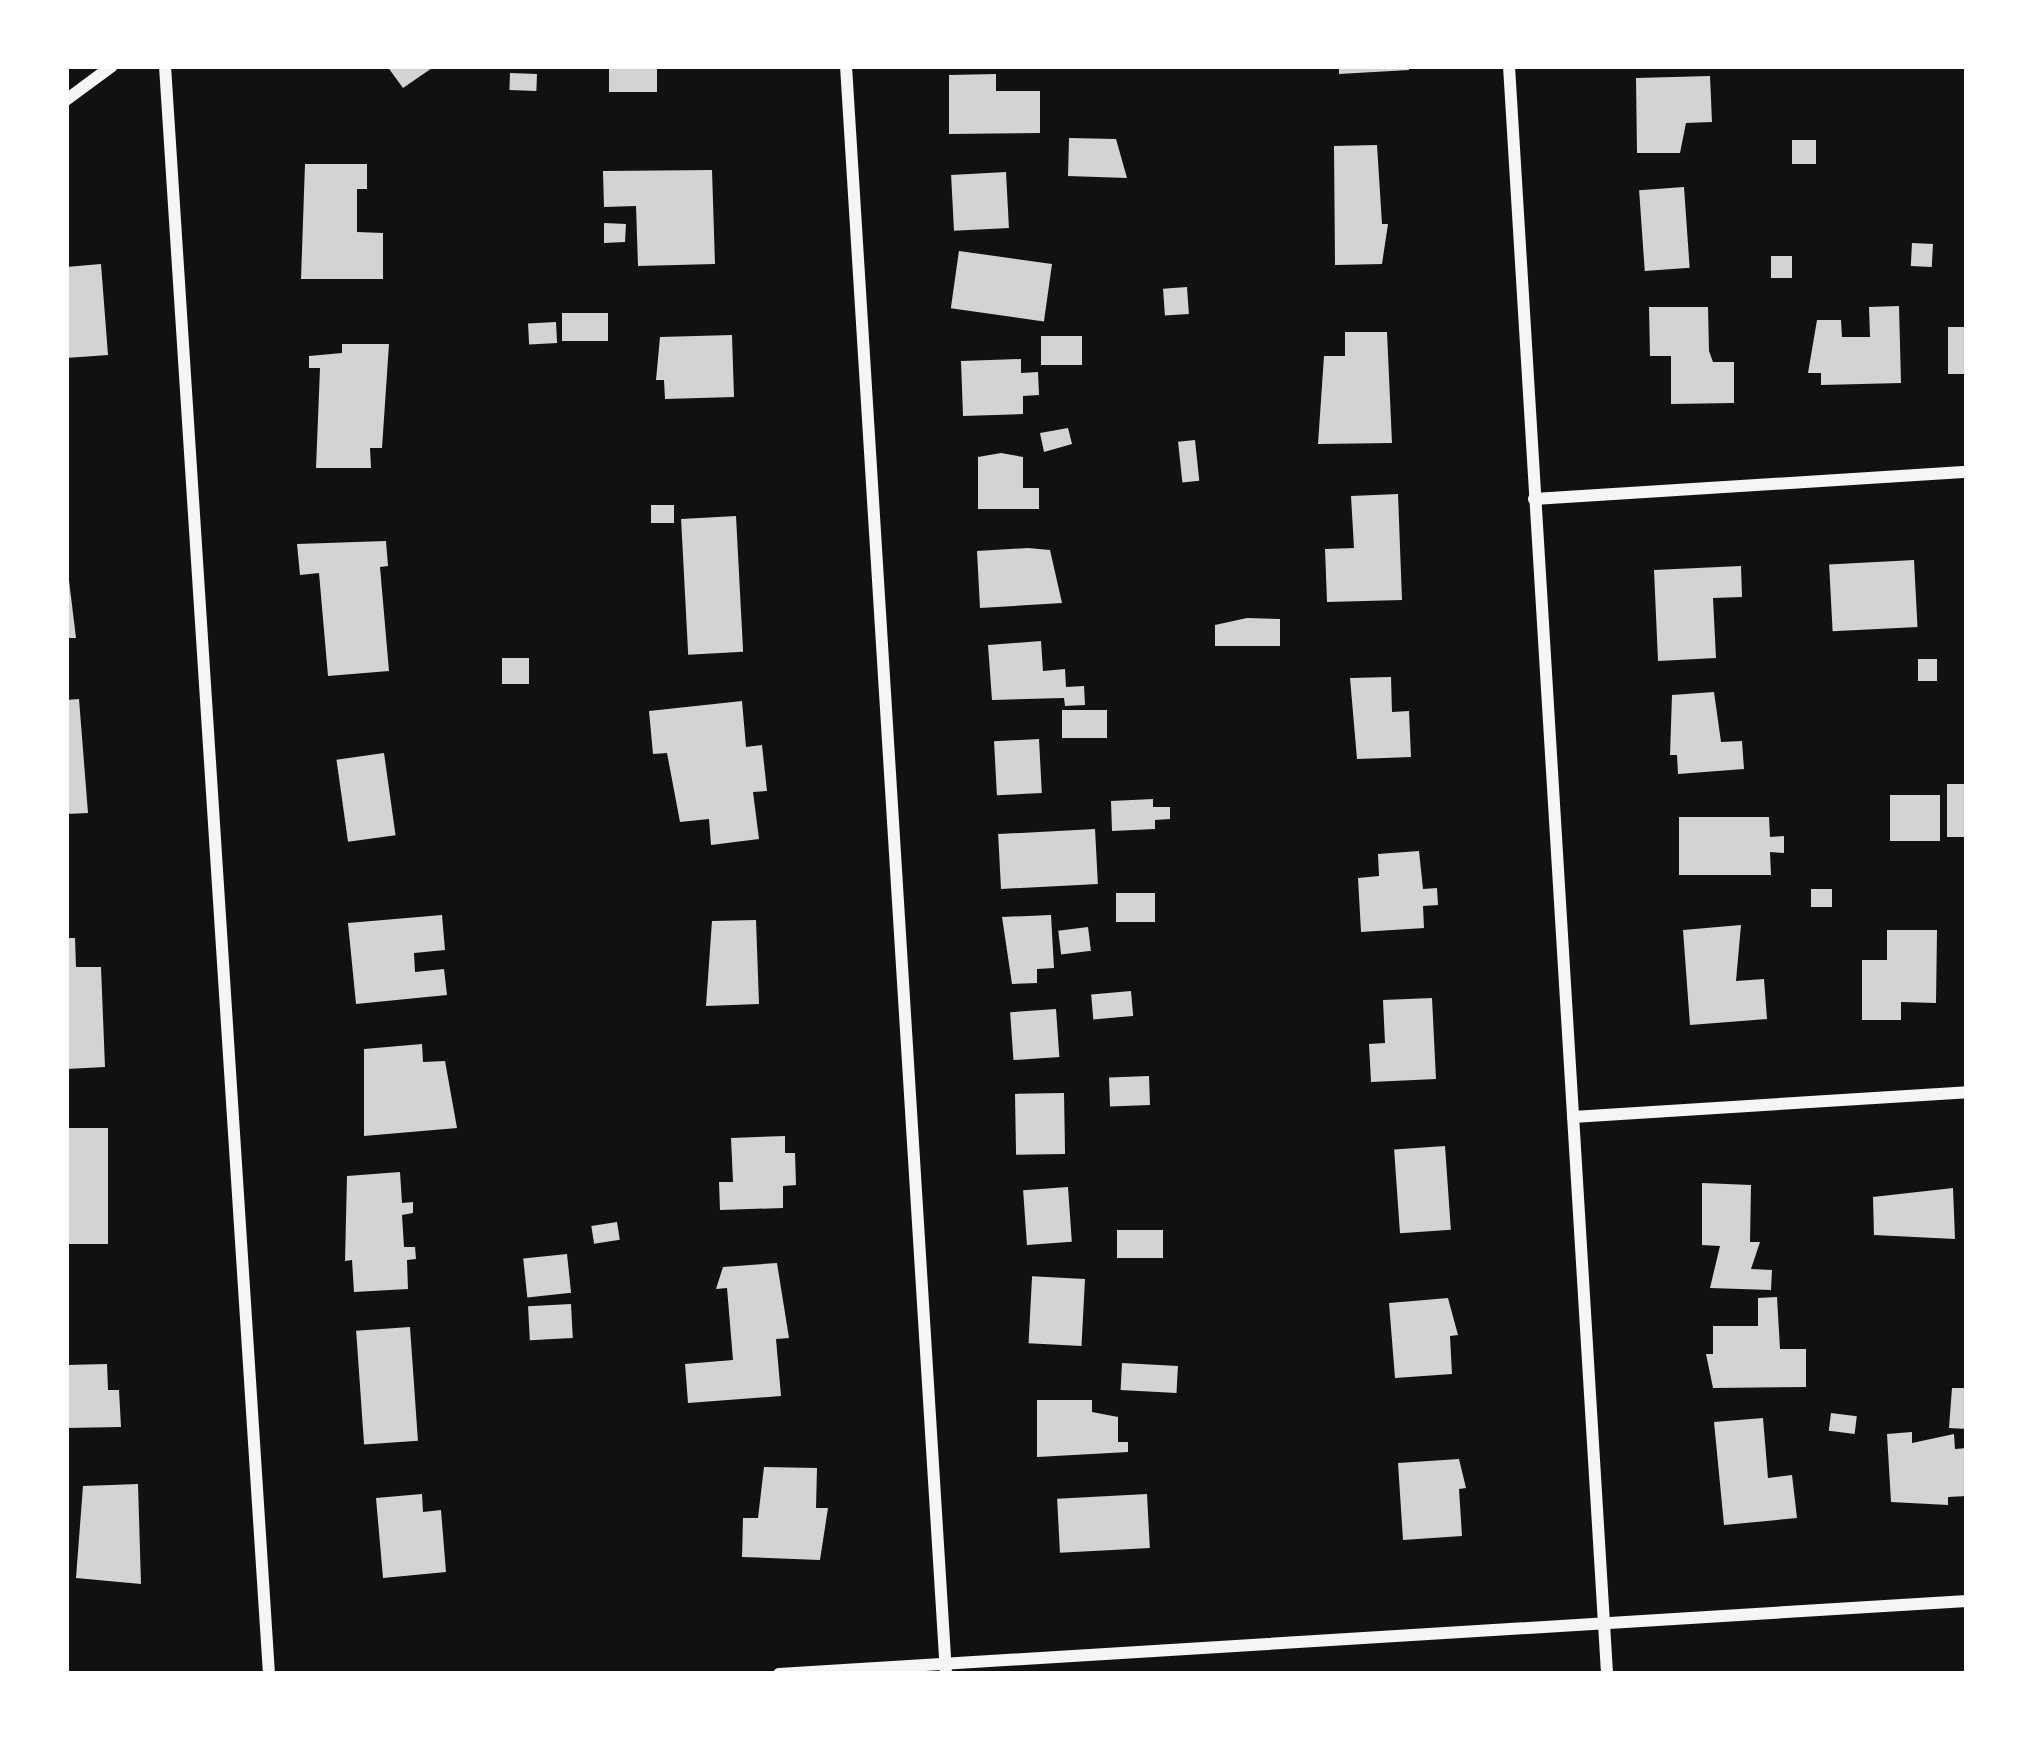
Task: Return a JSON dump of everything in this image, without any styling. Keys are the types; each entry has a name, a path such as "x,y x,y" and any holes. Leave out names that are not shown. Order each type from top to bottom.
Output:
{"street":[{"path":"66,100 112,66"},
{"path":"165,66 268,1674"},
{"path":"846,66 945,1668"},
{"path":"1509,66 1607,1674"},
{"path":"1534,500 1967,472"},
{"path":"1573,1117 1967,1092"},
{"path":"779,1674 945,1668 1967,1601"}],"building":[{"path":"387,66 435,66 403,88"},
{"path":"609,66 657,66 657,92 609,92"},
{"path":"1339,66 1409,66 1409,70 1339,74"},
{"path":"510,73 537,74 536,91 509,90"},
{"path":"996,74 996,91 1040,91 1040,133 949,134 949,75"},
{"path":"1710,76 1712,122 1686,123 1680,153 1637,153 1636,78"},
{"path":"1069,138 1116,139 1127,178 1068,176"},
{"path":"1792,140 1816,140 1816,164 1792,164"},
{"path":"1377,145 1382,224 1388,224 1382,264 1335,265 1334,146"},
{"path":"305,164 367,164 367,189 357,189 357,232 383,233 383,279 301,279"},
{"path":"712,170 715,264 638,266 636,206 604,207 603,171"},
{"path":"1006,172 1009,228 954,231 951,175"},
{"path":"1684,187 1690,268 1645,271 1639,190"},
{"path":"604,223 626,224 625,242 604,243"},
{"path":"1912,243 1933,244 1932,267 1911,266"},
{"path":"959,251 1052,264 1044,321 951,308"},
{"path":"1771,256 1792,256 1792,278 1771,278"},
{"path":"101,264 108,355 66,358 66,267"},
{"path":"1187,287 1189,314 1165,316 1163,289"},
{"path":"1899,306 1901,383 1821,385 1821,373 1808,373 1817,320 1841,320 1842,337 1870,337 1869,307"},
{"path":"1649,307 1708,307 1713,362 1734,362 1734,403 1671,404 1671,356 1650,356"},
{"path":"562,313 608,313 608,341 562,341"},
{"path":"556,322 557,343 529,344 528,323"},
{"path":"1948,327 1967,327 1967,374 1948,374"},
{"path":"1345,332 1387,332 1392,443 1318,444 1324,356 1345,356"},
{"path":"732,335 734,397 665,399 664,380 656,380 660,337"},
{"path":"1041,336 1082,336 1082,365 1041,365"},
{"path":"342,344 389,344 382,448 370,448 371,468 316,468 320,368 309,368 309,356 342,353"},
{"path":"1021,359 1021,373 1038,372 1039,395 1023,396 1023,414 963,416 961,361"},
{"path":"1068,428 1072,444 1044,452 1040,433"},
{"path":"1195,440 1199,481 1182,483 1178,442"},
{"path":"1001,453 1023,457 1023,488 1039,488 1039,509 978,509 978,457"},
{"path":"1398,494 1402,600 1327,602 1325,549 1354,548 1351,496"},
{"path":"651,505 674,505 674,523 651,523"},
{"path":"736,516 743,652 688,655 681,519"},
{"path":"386,541 388,566 380,567 389,671 328,676 319,573 300,575 297,544"},
{"path":"1050,550 1062,603 980,608 977,551"},
{"path":"66,556 76,638 66,638"},
{"path":"1914,560 1918,627 1833,631 1829,564"},
{"path":"1741,566 1742,597 1713,598 1716,658 1658,661 1654,570"},
{"path":"1247,618 1280,619 1280,646 1215,646 1215,625"},
{"path":"1041,641 1043,671 1065,669 1066,687 1084,686 1085,705 1065,706 1064,698 992,700 988,645"},
{"path":"502,658 529,658 529,684 502,684"},
{"path":"1918,659 1937,659 1937,681 1918,681"},
{"path":"1391,677 1392,712 1409,711 1411,757 1357,759 1350,678"},
{"path":"1714,692 1721,742 1742,741 1744,769 1678,774 1677,755 1670,755 1672,695"},
{"path":"79,699 88,813 66,814 66,700"},
{"path":"742,701 746,747 762,745 767,791 753,792 759,839 711,845 709,819 680,822 667,753 653,754 649,711"},
{"path":"1062,710 1107,710 1107,738 1062,738"},
{"path":"1039,739 1042,793 997,795 994,741"},
{"path":"384,753 396,835 348,842 336,760"},
{"path":"1947,784 1967,784 1967,837 1947,837"},
{"path":"1890,795 1940,795 1940,841 1890,841"},
{"path":"1153,799 1153,807 1170,807 1170,819 1155,820 1155,829 1112,831 1111,801"},
{"path":"1679,817 1769,817 1770,837 1784,836 1784,853 1770,852 1771,875 1679,875"},
{"path":"1095,829 1098,884 1001,889 998,834"},
{"path":"1419,851 1423,889 1437,888 1438,905 1423,906 1424,928 1361,932 1358,878 1379,876 1378,854"},
{"path":"1811,889 1832,889 1832,907 1811,907"},
{"path":"1116,893 1155,893 1155,922 1116,922"},
{"path":"442,915 445,950 414,953 415,972 444,969 447,995 356,1004 348,923"},
{"path":"1051,915 1054,968 1037,969 1037,983 1012,984 1002,917"},
{"path":"756,920 759,1004 706,1006 712,921"},
{"path":"1741,925 1736,981 1764,979 1767,1019 1690,1025 1683,930"},
{"path":"1088,927 1091,951 1061,954 1058,931"},
{"path":"1887,930 1937,930 1936,1003 1901,1002 1901,1020 1862,1020 1862,960 1887,960"},
{"path":"66,938 75,938 76,967 101,967 105,1067 66,1069"},
{"path":"1131,991 1133,1016 1093,1019 1091,994"},
{"path":"1432,998 1436,1079 1371,1082 1369,1044 1385,1043 1383,1000"},
{"path":"1056,1009 1059,1057 1013,1060 1010,1012"},
{"path":"422,1044 423,1062 445,1061 457,1128 364,1136 364,1049"},
{"path":"1149,1076 1150,1105 1110,1106 1109,1077"},
{"path":"1064,1093 1065,1154 1016,1155 1015,1094"},
{"path":"66,1128 108,1128 108,1244 66,1244"},
{"path":"785,1136 785,1153 795,1153 796,1185 783,1186 783,1208 720,1210 719,1182 733,1182 731,1138"},
{"path":"1445,1146 1451,1230 1400,1233 1394,1150"},
{"path":"400,1172 402,1203 413,1202 413,1213 402,1215 404,1247 415,1247 416,1259 407,1260 408,1289 354,1292 352,1260 345,1261 347,1176"},
{"path":"1702,1183 1751,1185 1750,1242 1760,1242 1751,1269 1772,1270 1771,1290 1710,1288 1720,1246 1702,1245"},
{"path":"1068,1187 1072,1242 1027,1245 1023,1190"},
{"path":"1953,1188 1955,1239 1874,1235 1873,1197"},
{"path":"617,1222 620,1240 594,1244 591,1226"},
{"path":"1117,1230 1163,1230 1163,1258 1117,1258"},
{"path":"567,1254 571,1293 527,1297 523,1259"},
{"path":"777,1263 789,1338 776,1339 781,1396 688,1403 685,1364 733,1360 727,1288 716,1289 723,1267"},
{"path":"1032,1276 1085,1279 1081,1346 1029,1343"},
{"path":"1777,1297 1780,1349 1806,1349 1806,1387 1713,1388 1706,1354 1713,1354 1713,1326 1758,1326 1758,1298"},
{"path":"1448,1298 1458,1335 1450,1336 1452,1374 1395,1378 1389,1303"},
{"path":"571,1304 573,1338 530,1340 528,1306"},
{"path":"410,1327 418,1441 364,1444 356,1331"},
{"path":"1122,1363 1178,1366 1177,1393 1121,1390"},
{"path":"107,1364 108,1390 119,1390 121,1427 66,1428 66,1365"},
{"path":"1952,1388 1967,1388 1967,1429 1949,1428"},
{"path":"1037,1400 1092,1400 1092,1412 1118,1417 1118,1442 1128,1442 1128,1452 1037,1457"},
{"path":"1831,1413 1857,1416 1855,1434 1829,1431"},
{"path":"1763,1418 1768,1478 1792,1475 1797,1518 1724,1525 1714,1422"},
{"path":"1912,1432 1912,1443 1954,1434 1955,1449 1967,1448 1967,1496 1948,1497 1948,1505 1891,1502 1887,1434"},
{"path":"1459,1459 1466,1488 1459,1489 1462,1536 1403,1540 1398,1463"},
{"path":"764,1467 817,1468 816,1508 828,1508 820,1560 742,1557 743,1518 758,1518"},
{"path":"138,1484 141,1584 76,1578 83,1486"},
{"path":"422,1494 423,1512 441,1510 446,1572 383,1578 376,1498"},
{"path":"1147,1494 1150,1548 1060,1553 1057,1499"}]}
